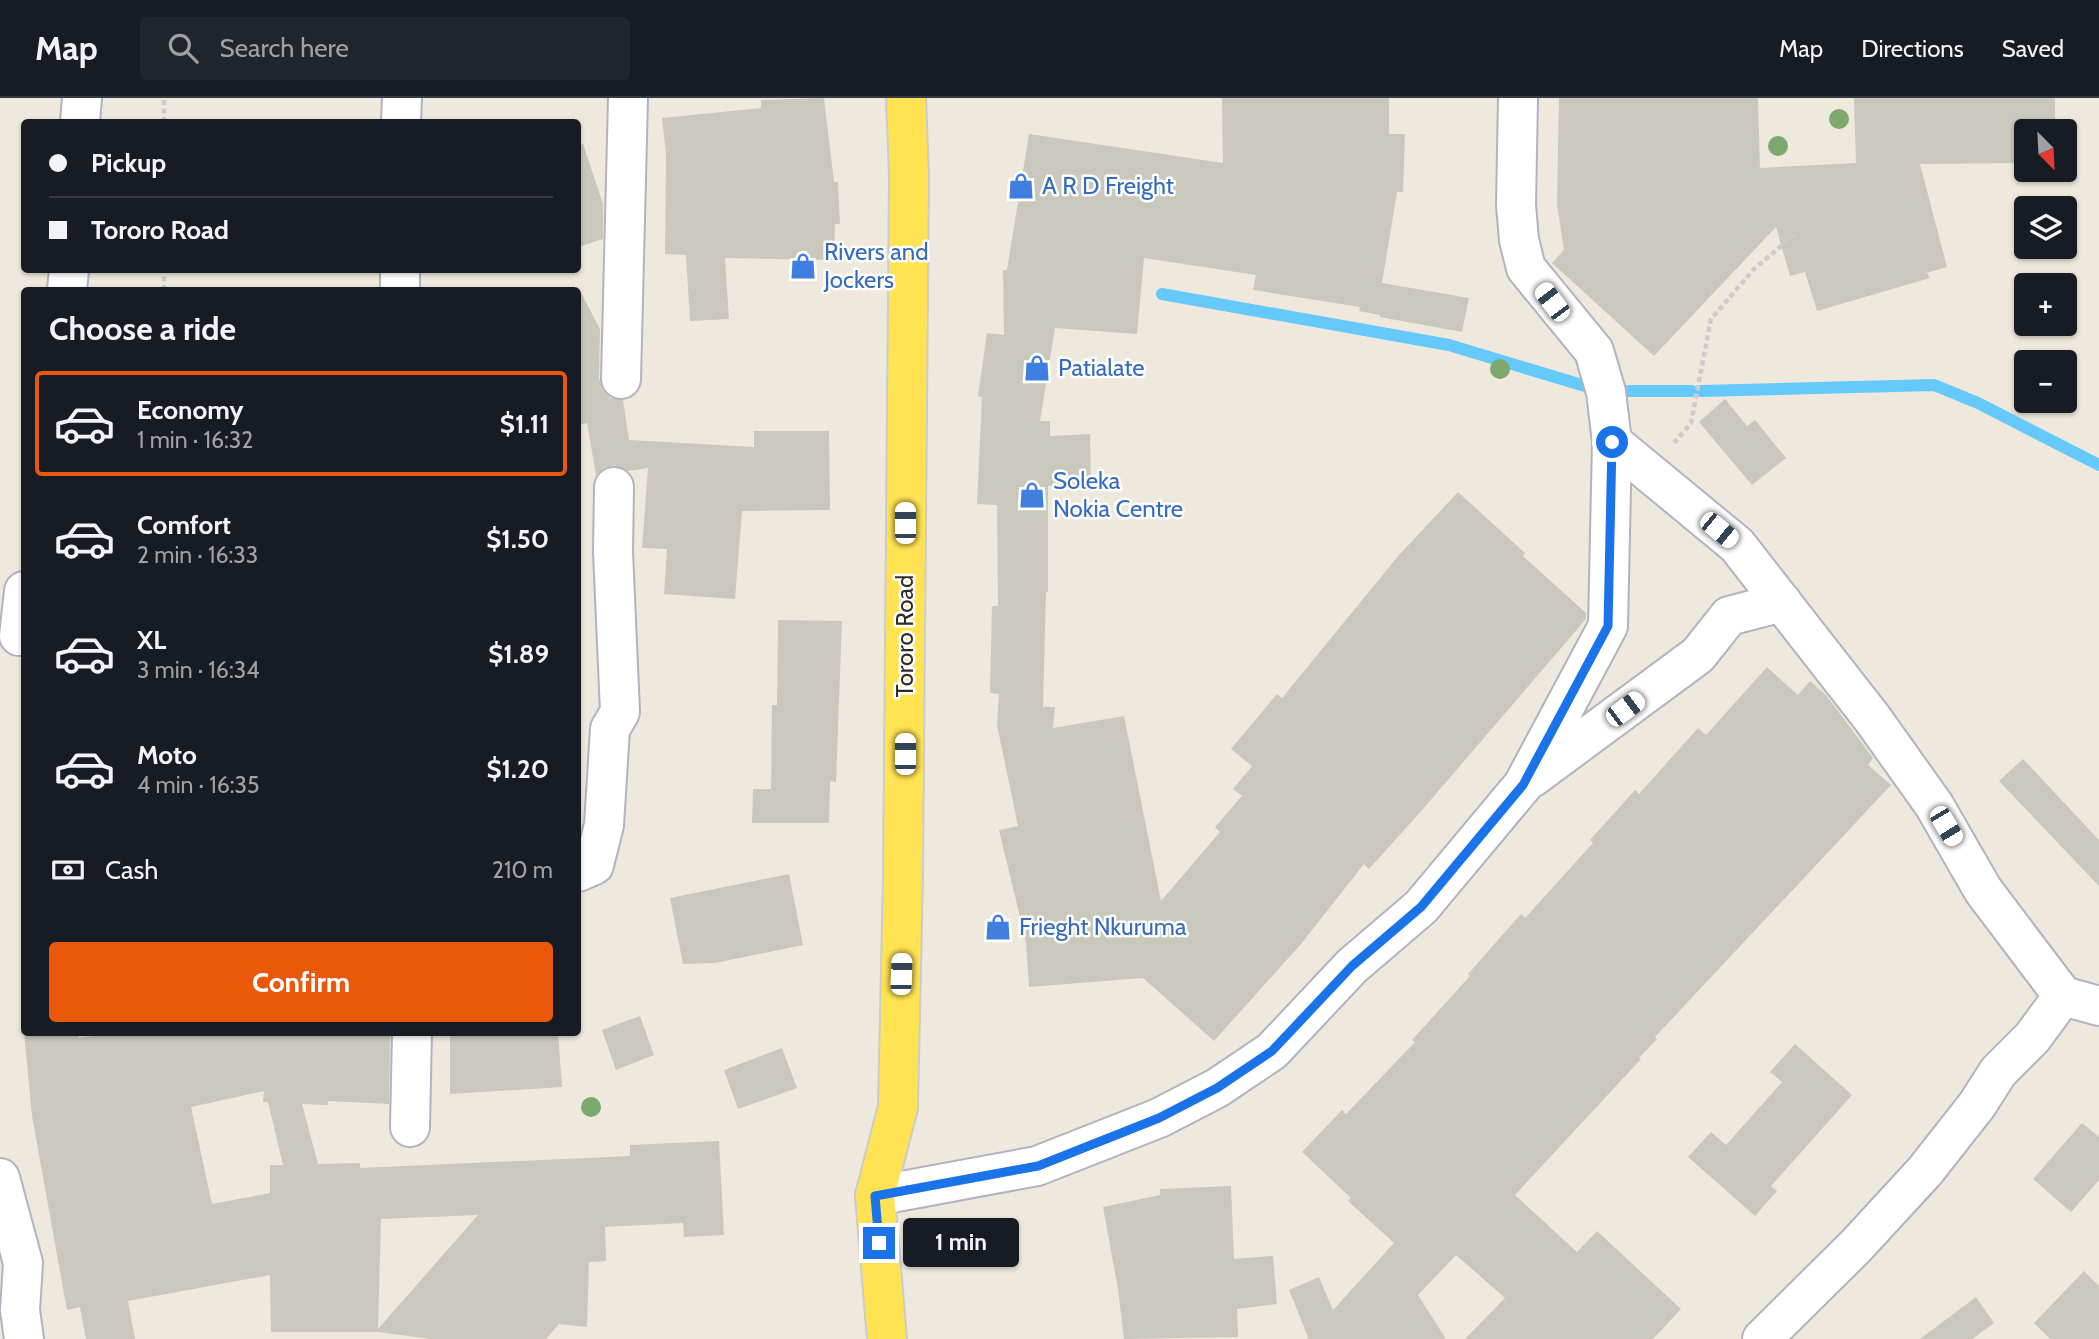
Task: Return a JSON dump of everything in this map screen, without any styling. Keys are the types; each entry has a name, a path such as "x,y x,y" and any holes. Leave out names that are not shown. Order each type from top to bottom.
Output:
{"main road":[{"name":"Tororo Road","path":"887,1339 875,1196 898,1107 905,756 909,177 906,98"}],"street":[{"path":"80,119 82,98"},
{"path":"401,119 402,98"},
{"path":"621,379 628,98"},
{"path":"875,1196 1038,1166 1159,1118 1217,1088 1272,1051 1352,966 1421,907 1523,785 1608,626 1612,442 1606,392 1594,351 1526,268 1519,240 1516,205 1518,98"},
{"path":"1612,442 1737,545 1871,718 1926,794 1983,890 2063,996 2099,1006"},
{"path":"581,871 594,865 604,825 610,729 620,712 613,552 614,488"},
{"path":"1523,785 1698,655 1729,616 1782,602"},
{"path":"14,639 21,605"},
{"path":"1762,1339 1856,1246 1925,1171 1977,1105 1998,1072 2032,1038 2063,996"},
{"path":"410,1127 412,1036"},
{"path":"0,1178 24,1339"}],"path":[{"path":"164,98 164,119"},
{"path":"1649,473 1690,423 1712,319 1754,269 1798,232"}],"building":[{"path":"824,98 834,182 838,182 840,224 835,224 834,260 725,258 729,319 690,321 686,255 665,254 666,155 662,118 761,108 761,100"},
{"path":"1222,98 1389,98 1389,134 1405,134 1403,192 1397,192 1382,283 1469,298 1462,332 1380,317 1359,311 1360,307 1253,290 1256,275 1144,258 1137,334 1055,328 1040,421 1050,421 1050,436 1090,434 1091,486 1048,486 1048,592 1043,707 1055,707 1053,728 1124,716 1161,901 1220,832 1215,827 1242,796 1233,789 1252,766 1231,749 1277,694 1282,698 1399,555 1458,492 1586,613 1586,619 1369,869 1364,864 1301,944 1214,1041 1143,978 1029,987 1026,942 999,830 1018,826 997,725 999,694 990,693 992,606 998,606 997,505 977,504 982,397 978,396 987,333 1004,335 1003,270 1007,270 1029,134 1223,163"},
{"path":"1559,98 1758,98 1760,168 1856,163 1854,98 2055,98 2055,119 2014,119 2014,163 1920,164 1947,267 1927,273 1930,278 1817,311 1805,272 1790,276 1776,227 1654,356 1552,263 1564,250 1557,204"},
{"path":"581,144 603,204 603,239 581,246"},
{"path":"581,293 600,329 599,378 602,389 610,398 623,400 629,440 754,447 754,431 829,431 830,510 742,511 735,599 664,594 667,549 642,548 648,468 628,471 614,465 604,468 596,475 587,423 581,424"},
{"path":"1725,399 1747,426 1755,420 1786,458 1752,485 1699,422"},
{"path":"778,620 842,621 836,782 830,781 829,823 752,823 753,789 771,789 772,705 777,705"},
{"path":"1767,667 1798,695 1810,681 1826,695 1873,758 1868,765 1891,785 1655,1037 1657,1039 1639,1058 1641,1059 1515,1195 1577,1252 1597,1231 1681,1309 1653,1339 1465,1339 1505,1298 1456,1255 1418,1295 1446,1339 1307,1339 1289,1290 1319,1277 1333,1310 1394,1243 1348,1201 1351,1198 1302,1152 1342,1110 1346,1114 1415,1042 1412,1040 1470,976 1468,974 1521,914 1525,918 1593,843 1590,840 1635,790 1639,794 1698,728 1706,735"},
{"path":"2023,759 2099,840 2099,886 1999,781"},
{"path":"789,874 803,945 715,963 683,964 670,898"},
{"path":"640,1016 654,1055 616,1070 602,1030"},
{"path":"24,1036 390,1036 389,1104 328,1101 328,1105 302,1104 318,1164 360,1163 360,1168 630,1156 630,1145 719,1141 724,1235 684,1237 683,1223 605,1227 606,1261 589,1262 587,1327 559,1324 546,1339 430,1339 378,1332 271,1332 270,1275 128,1301 135,1339 86,1339 80,1307 67,1310 32,1116","holes":["264,1091 263,1102 268,1102 283,1165 270,1165 270,1193 212,1204 191,1107","478,1215 378,1329 381,1219"]},
{"path":"450,1036 558,1036 562,1087 450,1094"},
{"path":"1795,1044 1852,1095 1771,1186 1777,1191 1755,1216 1688,1157 1711,1132 1726,1145 1782,1082 1770,1072"},
{"path":"782,1048 797,1088 738,1109 724,1070"},
{"path":"2082,1123 2099,1137 2099,1180 2071,1212 2033,1179"},
{"path":"1231,1186 1234,1259 1273,1256 1277,1304 1237,1309 1238,1337 1124,1339 1103,1207 1160,1195 1160,1189"},
{"path":"2084,1271 2099,1286 2099,1339 2050,1339 2034,1323"},
{"path":"1976,1297 1994,1323 1972,1339 1920,1339"}],"waterway":[{"path":"1162,294 1449,345 1585,386"},
{"path":"1701,391 1934,385 1978,403 2099,465"},
{"path":"1628,391 1692,391"}],"place":[{"name":"A R D Freight","path":"1021,186"},
{"name":"Rivers and Jockers","path":"803,266"},
{"name":"Patialate","path":"1037,368"},
{"name":"Soleka Nokia Centre","path":"1032,495"},
{"name":"Frieght Nkuruma","path":"998,927"}],"route":[{"path":"879,1243 875,1196 1038,1166 1159,1118 1217,1088 1272,1051 1352,966 1421,907 1523,785 1608,626 1612,442"}]}
